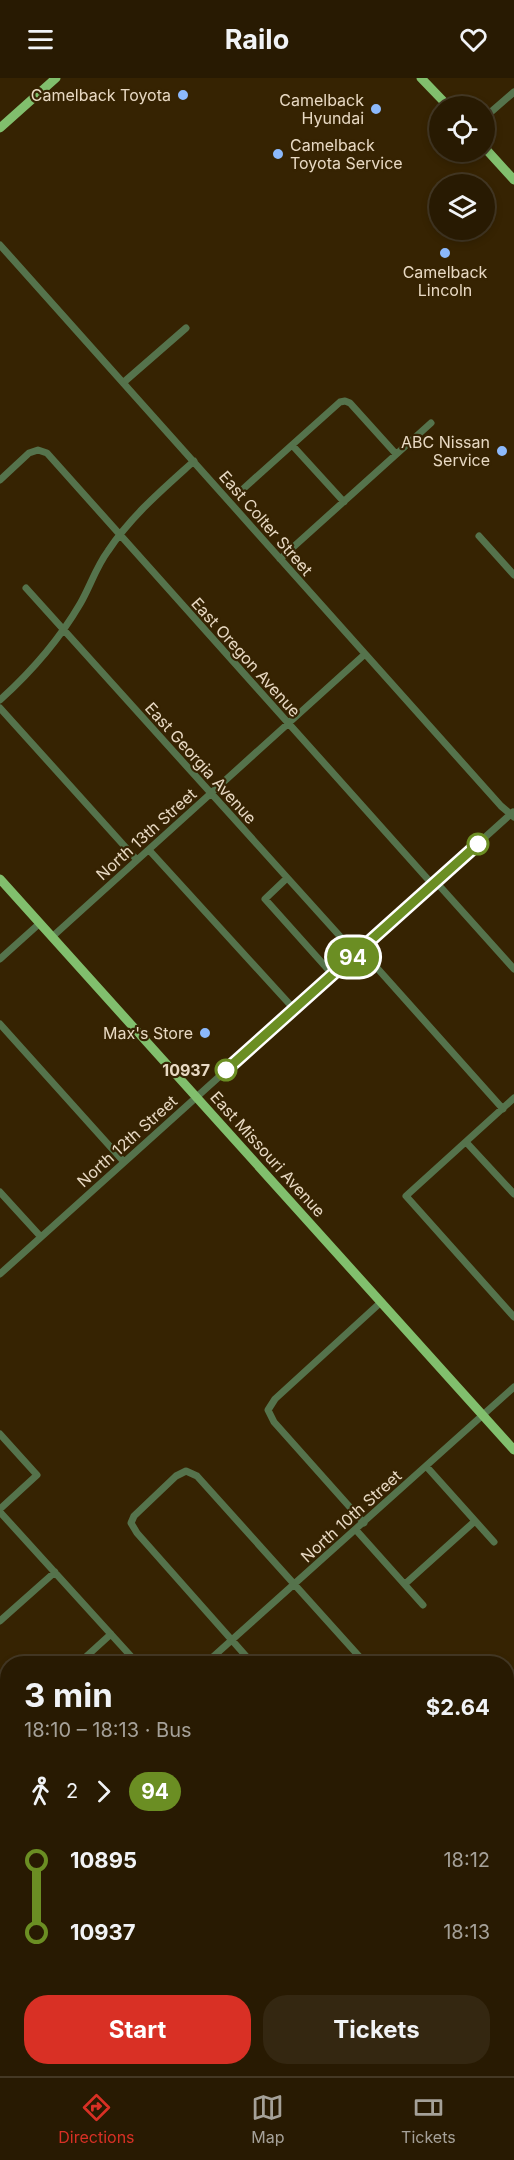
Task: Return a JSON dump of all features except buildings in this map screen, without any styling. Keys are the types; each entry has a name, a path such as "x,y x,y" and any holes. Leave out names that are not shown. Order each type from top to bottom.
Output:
{"main road":[{"path":"0,128 56,78"},
{"path":"421,78 438,96"},
{"path":"495,159 514,180"},
{"name":"East Missouri Avenue","path":"0,879 514,1450"}],"street":[{"path":"495,108 514,92"},
{"name":"East Colter Street","path":"0,245 501,806 513,814"},
{"path":"124,382 186,328"},
{"path":"243,489 340,402 350,403 396,454"},
{"path":"280,559 431,423"},
{"path":"292,445 344,502"},
{"name":"East Oregon Avenue","path":"0,480 29,453 38,450 47,453 288,724 514,969"},
{"path":"0,700 46,654 79,606 106,553 120,534 138,513 194,461"},
{"path":"479,536 514,575"},
{"name":"East Georgia Avenue","path":"27,588 287,878 503,1108"},
{"name":"North 13th Street","path":"52,937 365,654"},
{"path":"0,708 137,860"},
{"name":"North 12th Street","path":"0,1274 513,814"},
{"path":"149,850 294,1009"},
{"path":"287,878 265,899 333,975"},
{"path":"0,959 40,923"},
{"path":"0,1024 124,1162"},
{"path":"514,1098 406,1196 514,1317"},
{"path":"466,1142 514,1194"},
{"path":"0,1192 41,1237"},
{"path":"364,1523 274,1422 268,1410 275,1399 380,1303"},
{"name":"North 10th Street","path":"214,1656 514,1387"},
{"path":"0,1434 37,1475 0,1510 131,1656"},
{"path":"426,1466 494,1542"},
{"path":"246,1656 137,1533 131,1523 134,1515 176,1476 186,1471 196,1476 359,1656"},
{"path":"405,1584 475,1521"},
{"path":"356,1530 423,1605"},
{"path":"0,1621 55,1572"},
{"path":"87,1656 111,1634"}],"bus line":[{"name":"94","path":"226,1070 478,844"}],"place":[{"name":"Camelback Toyota","path":"183,95"},
{"name":"Camelback Hyundai","path":"376,109"},
{"name":"Camelback Toyota Service","path":"278,154"},
{"name":"Camelback Lincoln","path":"445,253"},
{"name":"ABC Nissan Service","path":"502,451"},
{"name":"Max's Store","path":"205,1033"},
{"name":"10937","path":"226,1070"}]}
